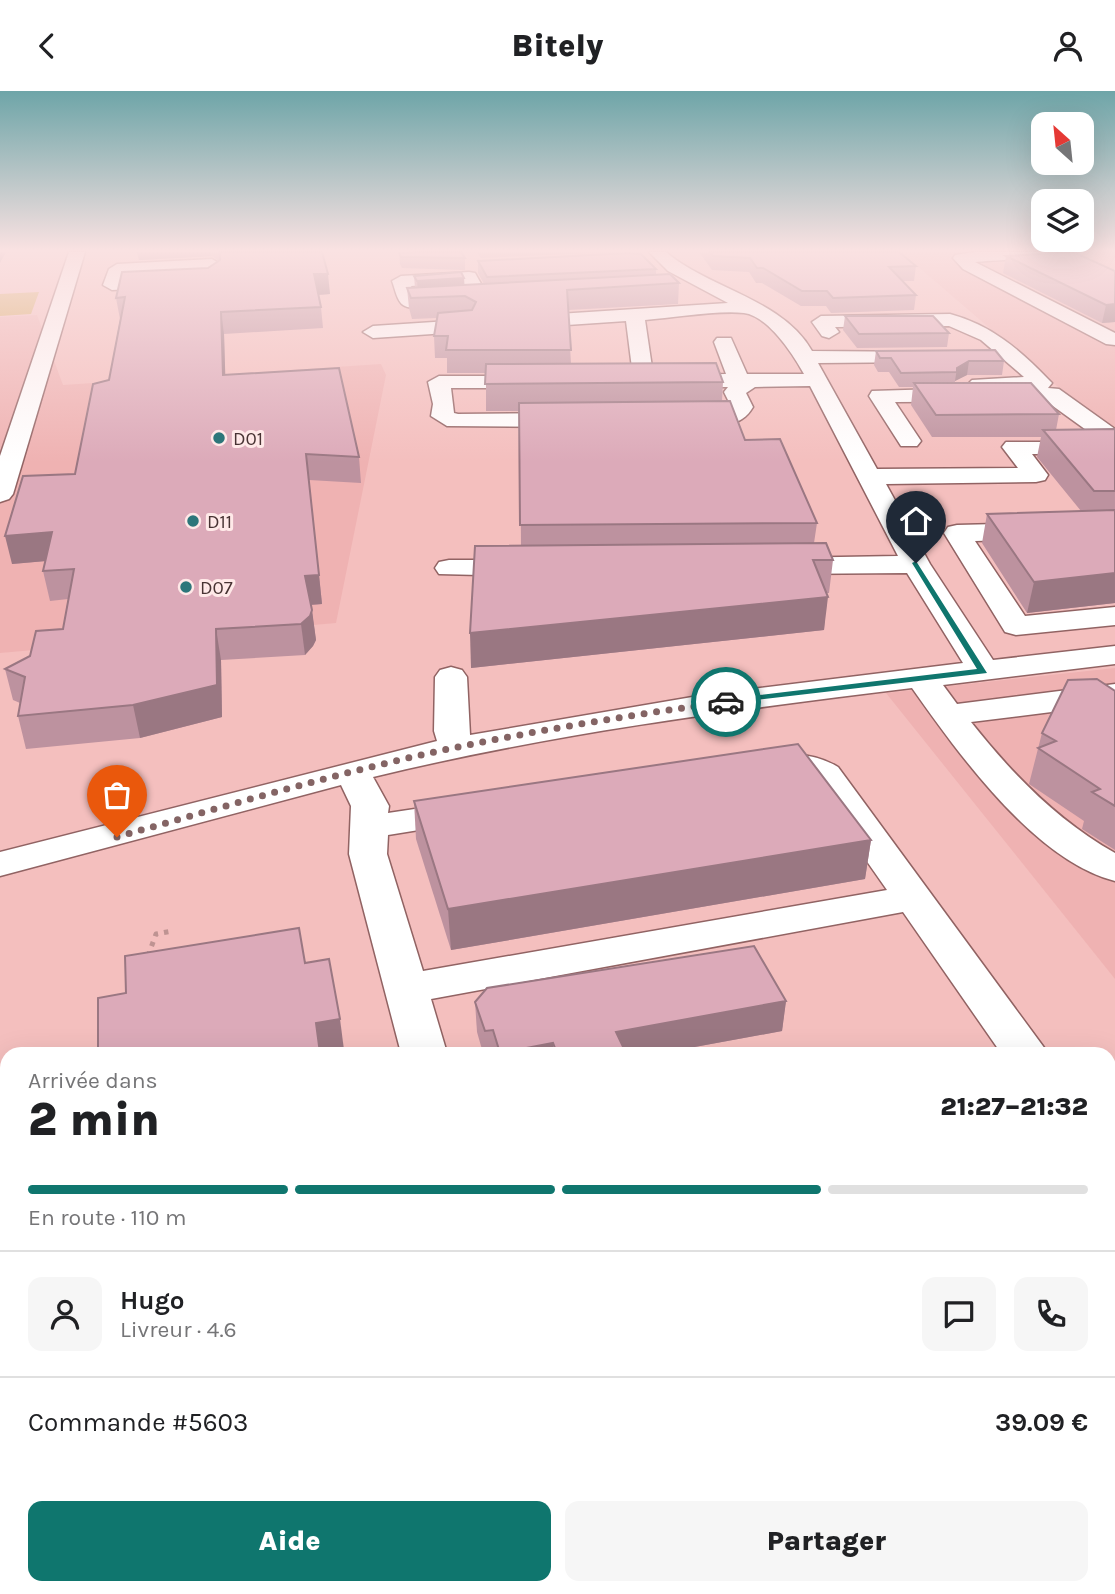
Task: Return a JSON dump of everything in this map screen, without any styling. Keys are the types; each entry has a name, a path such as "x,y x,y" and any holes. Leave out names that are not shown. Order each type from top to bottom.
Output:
{"street":[{"path":"0,494 6,459 72,322"},
{"path":"373,332 511,322"},
{"path":"585,322 587,342"},
{"path":"590,420 455,421 442,416 439,383 643,374 639,340 643,322"},
{"path":"715,322 744,380"},
{"path":"772,322 788,334 806,357 818,380 850,409 869,477 923,541 1016,626 1115,616"},
{"path":"821,322 845,351"},
{"path":"958,322 980,328 1041,383 967,384"},
{"path":"1079,322 1113,340"},
{"path":"425,327 435,375 818,380"},
{"path":"788,334 829,332"},
{"path":"613,341 639,340"},
{"path":"985,355 1012,355"},
{"path":"806,357 944,356"},
{"path":"658,419 731,418 742,407 735,392 744,380"},
{"path":"909,441 880,396 1052,394 1115,440"},
{"path":"850,409 888,409"},
{"path":"869,477 1036,475 1014,447 1115,446"},
{"path":"754,558 923,541 1115,529"},
{"path":"923,541 978,663"},
{"path":"449,568 556,568"},
{"path":"0,864 90,844 352,772 454,739 921,678 978,663 1115,639"},
{"path":"0,838 85,824 289,769 454,739 646,698 978,663 1115,655"},
{"path":"451,677 454,739"},
{"path":"921,678 1007,787 1062,839 1115,869"},
{"path":"951,715 1115,694"},
{"path":"723,774 797,763 815,766 1021,1047"},
{"path":"352,772 370,806 368,854 422,1047"},
{"path":"369,827 505,807"},
{"path":"405,989 913,898"}],"path":[{"path":"145,965 156,934 172,931"}],"shaded area":[{"path":"0,322 40,322 63,385 381,364 386,375 336,623 0,653"},
{"path":"983,322 1115,322 1115,430 1072,399"},
{"path":"1115,668 1115,979 886,693"}],"building":[{"path":"120,322 221,322 223,375 339,368 359,457 306,454 319,575 305,576 312,610 310,616 301,624 216,629 217,685 133,705 18,716 25,677 5,669 30,656 36,631 63,629 74,569 43,571 52,532 5,536 23,476 75,474 93,384 109,380"},
{"path":"436,322 569,322 571,350 446,350 448,336 434,336"},
{"path":"850,322 939,322 949,333 859,334"},
{"path":"995,350 1004,361 969,361 957,368 957,372 901,373 891,358 880,358 876,351"},
{"path":"716,363 723,382 485,384 486,364"},
{"path":"914,383 1031,383 1059,414 936,415"},
{"path":"730,401 745,440 780,439 817,523 520,525 519,403"},
{"path":"1115,429 1115,491 1094,491 1043,430"},
{"path":"1115,510 1115,573 1034,582 987,514"},
{"path":"826,543 833,560 813,560 828,597 470,633 475,546"},
{"path":"1097,679 1115,691 1115,806 1092,792 1100,789 1038,748 1056,741 1042,733 1068,680"},
{"path":"798,744 871,840 448,909 414,801"},
{"path":"299,928 305,963 329,959 340,1019 316,1023 319,1047 98,1047 98,998 126,993 125,956"},
{"path":"754,946 786,1001 616,1032 623,1047 555,1047 553,1043 532,1047 498,1047 493,1030 485,1031 475,1002 487,988"}],"way so far":[{"path":"117,837 304,784 457,747 642,713 726,702"}],"place":[{"name":"D01","path":"219,438"},
{"name":"D11","path":"193,521"},
{"name":"D07","path":"186,587"}],"route":[{"path":"726,702 984,671 916,563"}]}
